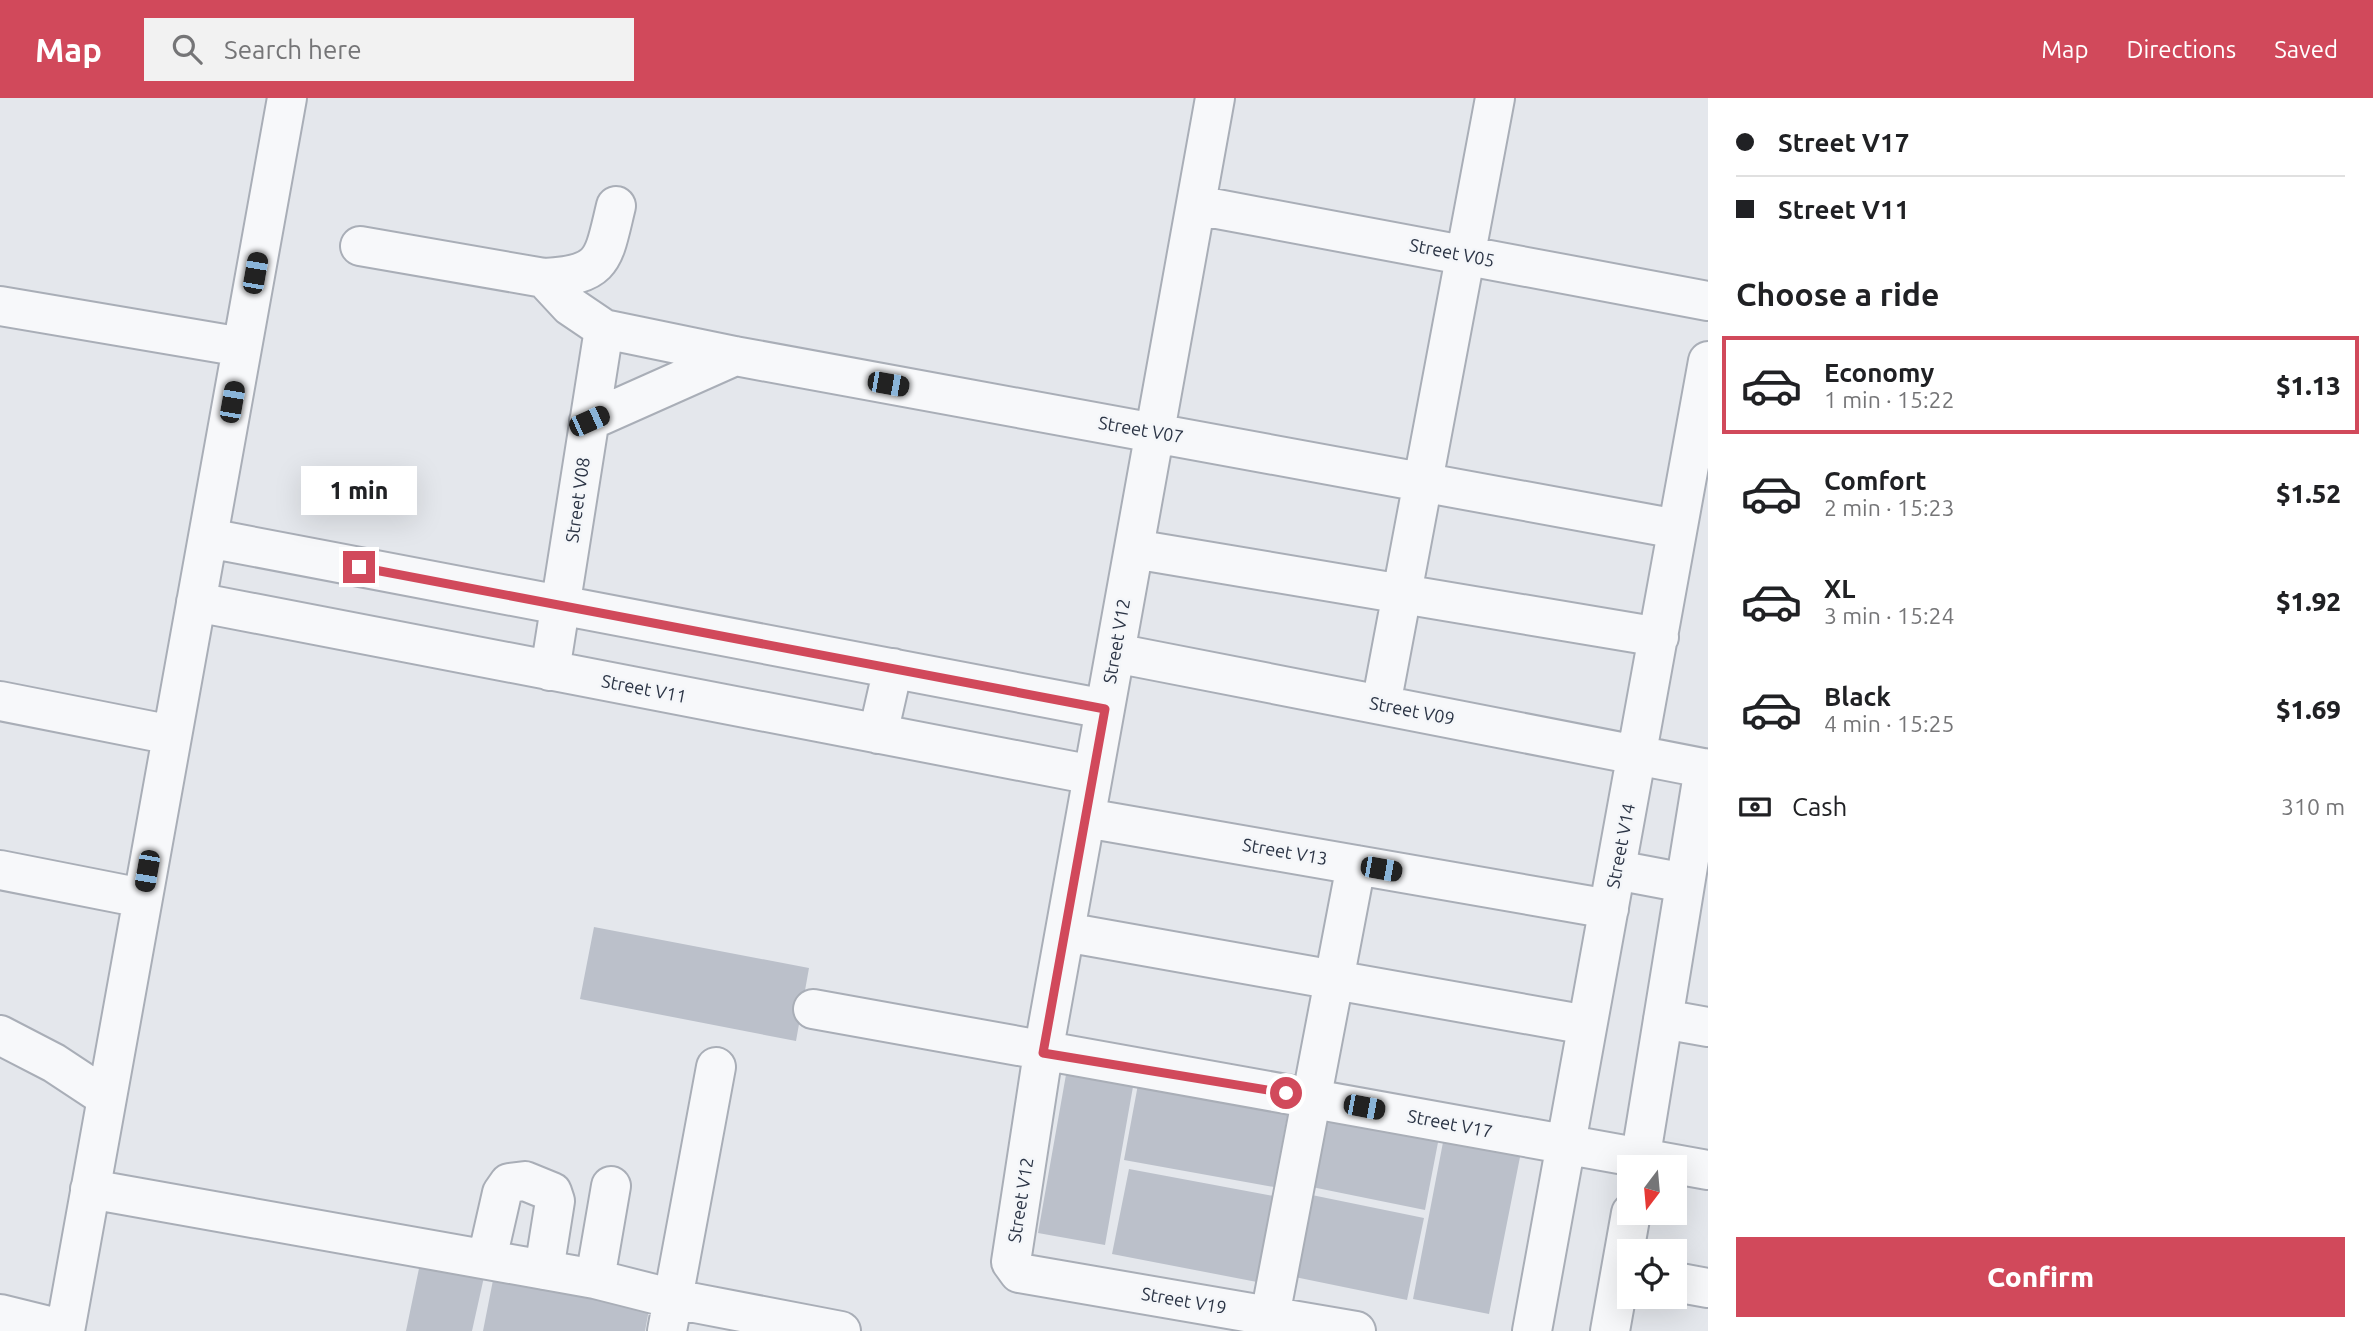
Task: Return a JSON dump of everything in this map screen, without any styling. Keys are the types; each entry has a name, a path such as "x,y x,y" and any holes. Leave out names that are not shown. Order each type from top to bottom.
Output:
{"street":[{"path":"0,1314 65,1330 286,98"},
{"name":"Street V12","path":"1013,1267 1011,1262 1043,1053 1215,98"},
{"path":"1381,705 1495,98"},
{"name":"Street V05","path":"1196,205 1708,301"},
{"path":"360,246 544,278 574,276 592,268 604,254 616,206"},
{"path":"544,278 570,306 604,329"},
{"path":"0,306 242,347"},
{"name":"Street V07","path":"604,329 736,356 1678,528"},
{"name":"Street V08","path":"550,671 604,329"},
{"path":"589,421 736,356"},
{"name":"Street V14","path":"1532,1331 1639,756 1708,361"},
{"path":"208,538 1105,709"},
{"path":"1134,549 1659,636"},
{"name":"Street V11","path":"196,603 1093,775"},
{"name":"Street V09","path":"1115,653 1706,769"},
{"path":"878,734 893,668"},
{"path":"0,701 172,736"},
{"path":"1641,1155 1706,769"},
{"name":"Street V13","path":"1086,818 1609,909"},
{"path":"1270,1316 1314,1098 1333,980 1356,865"},
{"path":"0,870 142,898"},
{"path":"1616,870 1685,883"},
{"path":"1065,932 1587,1025"},
{"name":"Street V17","path":"813,1009 1043,1053 1314,1098 1617,1157"},
{"path":"1663,1019 1708,1027"},
{"path":"0,1035 54,1063 107,1098"},
{"path":"670,1315 716,1067"},
{"name":"Street V17","path":"1687,1168 1708,1170"},
{"path":"487,1259 502,1193 509,1182 525,1181 552,1192 555,1201 544,1270"},
{"path":"90,1189 594,1279 670,1315 841,1331"},
{"path":"552,1221 608,1200 594,1279"},
{"name":"Street V19","path":"1013,1267 1019,1273 1356,1331"},
{"path":"1687,1284 1708,1288"},
{"path":"1610,1331 1617,1304"}],"building":[{"path":"594,927 809,968 796,1041 580,999"},
{"path":"1067,1069 1134,1081 1105,1245 1038,1233"},
{"path":"1139,1079 1289,1106 1274,1187 1124,1160"},
{"path":"1317,1108 1440,1132 1425,1210 1302,1185"},
{"path":"1444,1137 1521,1152 1489,1314 1413,1299"},
{"path":"1129,1169 1274,1196 1257,1282 1112,1254"},
{"path":"1302,1193 1424,1218 1407,1300 1285,1275"},
{"path":"422,1254 486,1268 472,1331 406,1331"},
{"path":"494,1275 650,1304 645,1331 483,1331"}],"route":[{"path":"359,567 1105,709 1043,1053 1286,1093"}]}
